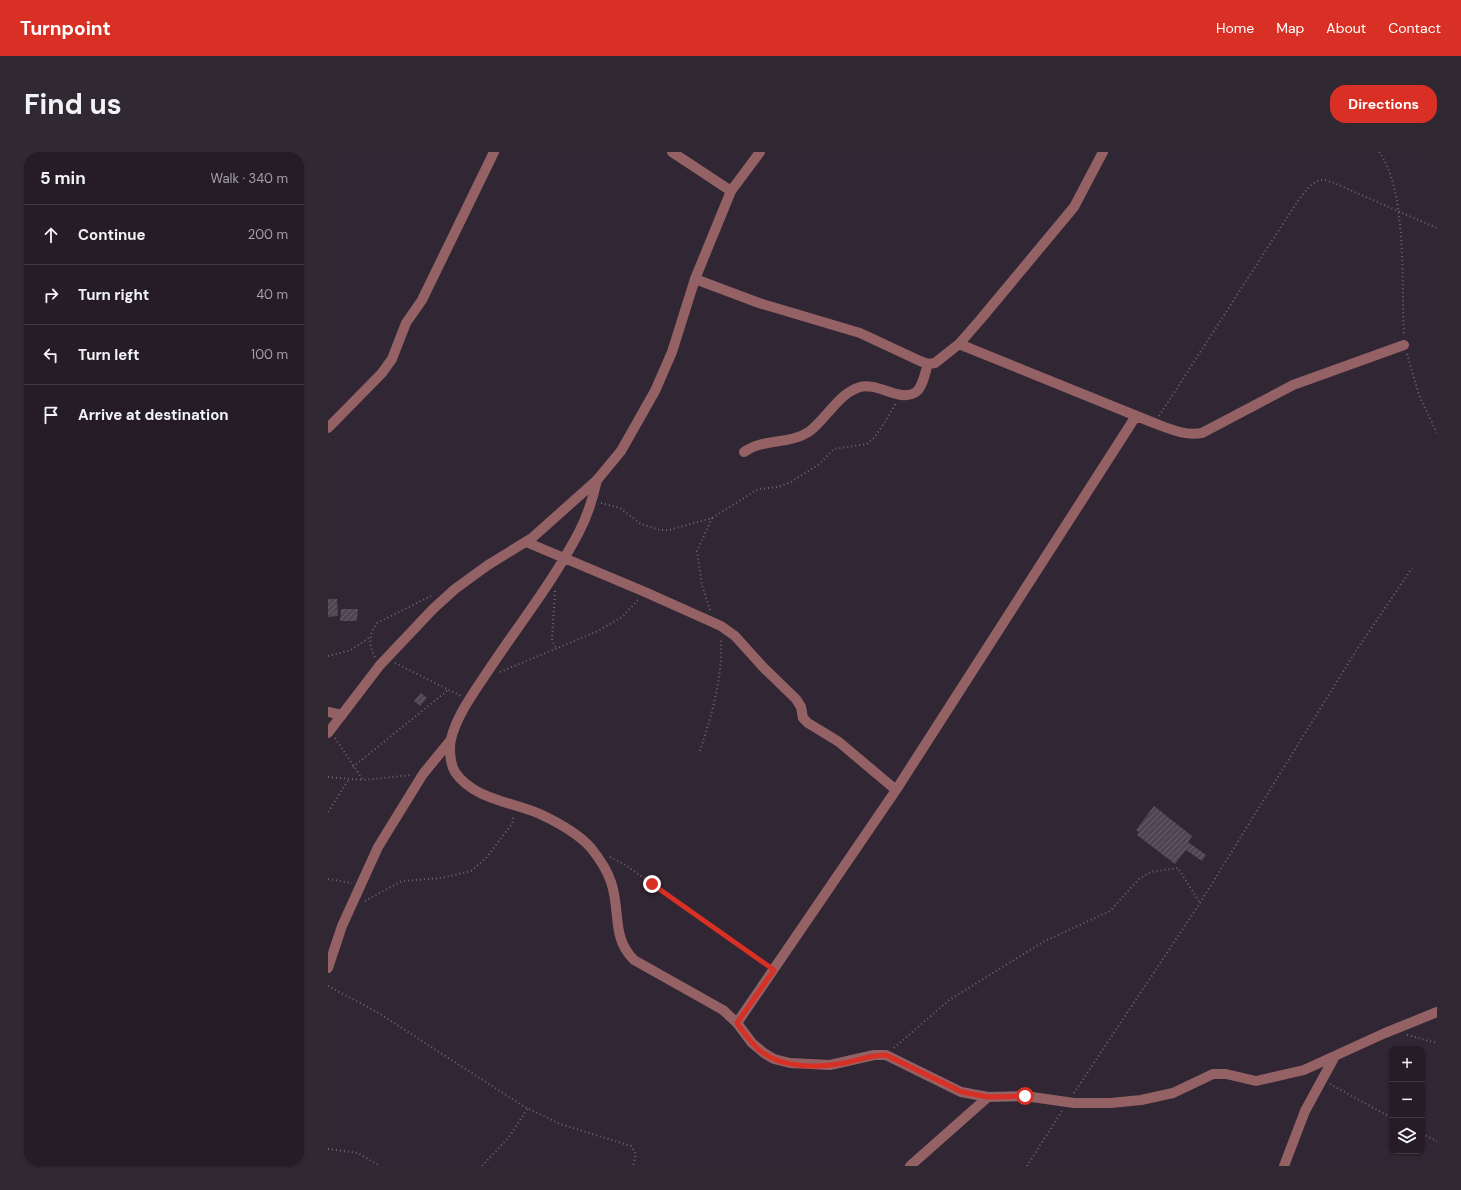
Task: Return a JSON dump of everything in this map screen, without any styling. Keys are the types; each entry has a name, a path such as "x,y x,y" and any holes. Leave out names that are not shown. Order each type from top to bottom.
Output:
{"street":[{"path":"328,428 382,373 392,359 406,323 422,300 494,152"},
{"path":"672,152 731,191"},
{"path":"329,732 383,662 433,609 455,588 488,564 526,542 597,480 621,451 655,391 672,352 695,279 731,191 760,152"},
{"path":"695,279 758,303 860,333 905,355 928,364 935,363 959,344 1074,207 1103,152"},
{"path":"959,344 1154,423 1182,433 1193,434 1202,433 1293,385 1404,345"},
{"path":"744,452 751,447 798,437 810,431 847,394 861,387 870,386 900,395 917,392 922,384 928,364"},
{"path":"737,1023 896,790 1136,416"},
{"path":"328,968 350,910 378,847 423,774 450,741 469,700 481,681 552,578 564,558 579,532 592,502 597,480"},
{"path":"526,542 645,592 717,625 735,636 763,667 790,692 801,707 803,718 808,723 839,742 896,790"},
{"path":"328,712 342,715"},
{"path":"450,741 452,763 455,771 462,779 486,794 539,814 561,825 590,847 606,870 612,883 618,933 626,952 634,960 723,1010 737,1023 752,1043 764,1053 790,1063 830,1065 874,1055 886,1055 962,1092 988,1097 1025,1096 1067,1102 1110,1103 1141,1100 1172,1093 1213,1074 1226,1074 1256,1081 1304,1070 1390,1031 1437,1012"},
{"path":"1284,1166 1305,1111 1335,1056"},
{"path":"910,1166 988,1097"}],"path":[{"path":"1379,152 1391,178 1398,211 1404,345 1419,395 1437,433"},
{"path":"1154,423 1290,213 1309,187 1317,181 1322,180 1334,183 1437,228"},
{"path":"592,502 609,504 620,508 641,524 660,530 669,530 712,518 758,489 778,487 791,482 818,465 834,449 867,444 874,438 885,422 900,395"},
{"path":"700,751 713,710 719,683 722,649 717,625 702,585 697,551 712,518"},
{"path":"1027,1166 1067,1102 1200,903 1354,654 1412,568"},
{"path":"552,578 556,597 552,639 557,648"},
{"path":"481,681 586,636 616,621 628,612 645,592"},
{"path":"328,656 351,650 370,637 377,623 435,595"},
{"path":"370,637 373,653 383,662 469,700"},
{"path":"354,767 448,690"},
{"path":"329,732 347,754 362,780"},
{"path":"328,777 362,780 423,774"},
{"path":"328,812 348,779"},
{"path":"350,910 402,881 442,878 471,871 483,862 512,824 516,806"},
{"path":"590,847 624,864 774,970"},
{"path":"886,1055 949,1000 1043,942 1110,911 1118,904 1139,879 1152,872 1178,868 1200,903"},
{"path":"328,879 361,885"},
{"path":"328,986 377,1012 528,1108 560,1124 631,1146 636,1154 633,1166"},
{"path":"1390,1031 1437,1043"},
{"path":"1322,1080 1389,1116"},
{"path":"482,1166 509,1137 528,1108"},
{"path":"1425,1136 1437,1142"},
{"path":"328,1150 358,1153 380,1166"}],"building":[{"path":"328,599 337,599 338,616 328,617"},
{"path":"341,609 358,609 357,621 340,621"},
{"path":"421,693 427,698 420,706 414,701"},
{"path":"1154,806 1192,836 1188,842 1206,855 1202,861 1186,850 1175,864 1137,835 1139,832 1136,830"}],"route":[{"path":"652,884 705,923 774,970 737,1023 752,1043 774,1059 790,1063 830,1065 874,1055 886,1055 916,1068 938,1081 962,1092 988,1097 1025,1096"}]}
